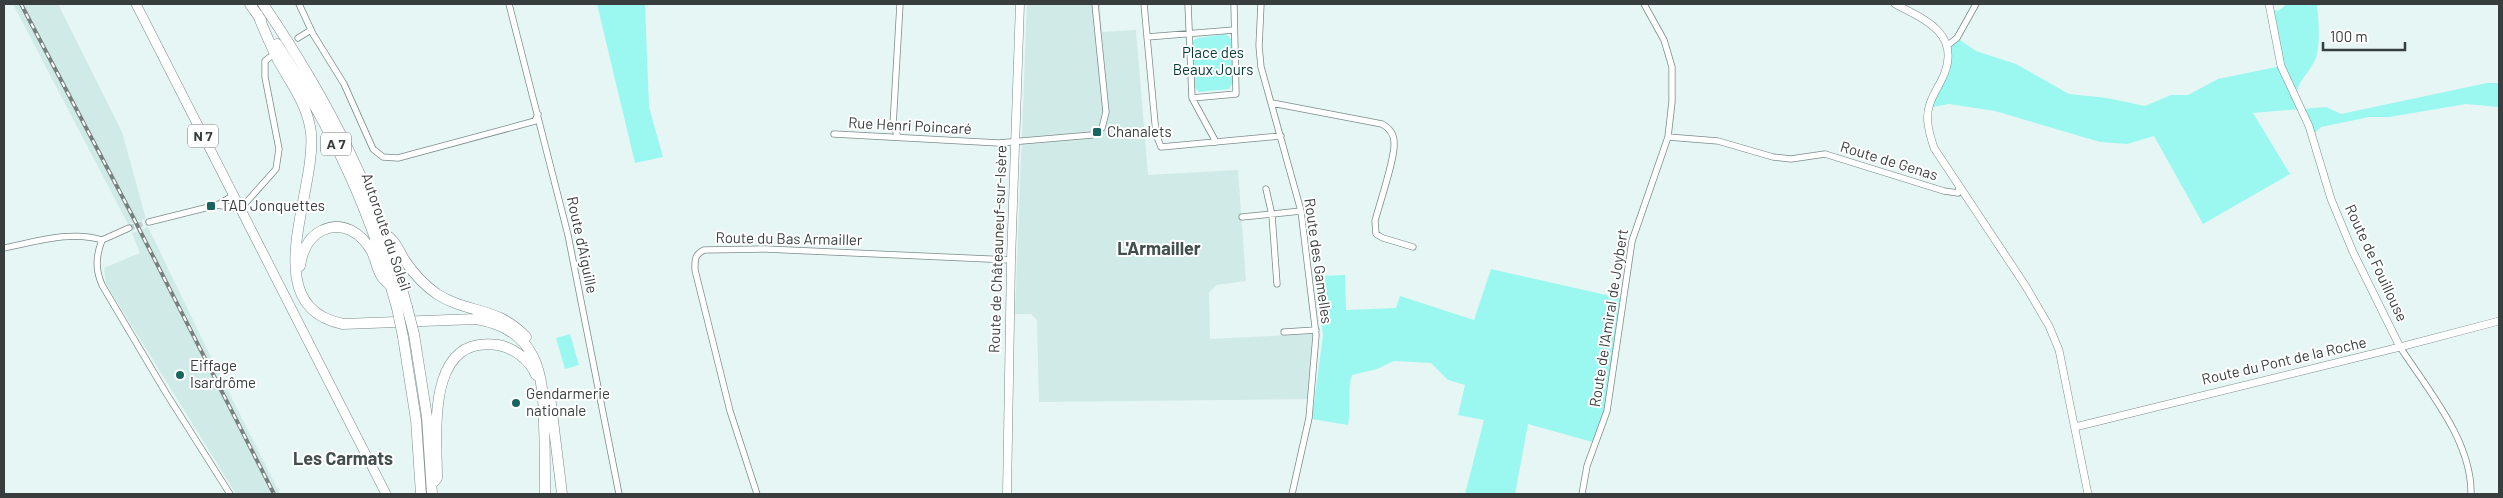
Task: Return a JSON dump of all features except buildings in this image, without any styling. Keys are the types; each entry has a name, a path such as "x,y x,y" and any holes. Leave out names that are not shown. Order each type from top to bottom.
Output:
{"highway":[{"name":"Autoroute du Soleil","path":"250,4 328,127 361,200 390,285 402,308"},
{"name":"Autoroute du Soleil","path":"263,4 294,49 337,122 371,195 385,234 426,408 432,489"},
{"path":"258,15 279,61 305,108 311,133 311,160 295,254 296,283 305,302 322,318 344,324 462,319 498,324 517,336 526,345 538,364 545,403 545,494"},
{"path":"390,285 382,277 365,242 350,229 340,227 322,231 309,241 301,256 300,281 305,294 313,306 330,317 353,321 475,316 504,323 528,339"},
{"path":"385,234 395,241 412,271 430,288 451,300 505,318 516,326 528,339 541,361 546,377 562,494"},
{"name":"Autoroute du Soleil","path":"408,335 421,494"},
{"path":"432,489 437,478 438,398 441,385 453,360 468,349 487,344 500,345 520,354 529,363 538,379 544,421"}],"main road":[{"name":"N 7","path":"136,4 386,494"},
{"name":"Route de Châteauneuf-sur-Isère","path":"1007,494 1011,260 1020,4"}],"street":[{"path":"299,4 311,30 344,84 373,149 382,156 398,158 514,128 535,121 538,114"},
{"name":"Route d'Aiguille","path":"509,4 568,235 619,494"},
{"path":"898,137 893,124 900,4"},
{"name":"Rue Henri Poincaré","path":"834,134 999,143 1092,135 1102,128 1106,112 1094,4"},
{"path":"1144,4 1156,134 1161,147 1281,136"},
{"path":"1188,4 1192,98 1216,142"},
{"path":"1192,98 1236,94 1234,4"},
{"name":"Route des Gamelles","path":"1261,4 1259,46 1262,67 1301,211 1316,330 1316,350 1310,409 1292,494"},
{"name":"Route de l'Amiral de Joybert","path":"1582,494 1587,466 1607,411 1632,241 1668,137 1672,102 1672,67 1664,40 1644,4"},
{"path":"1895,4 1924,19 1941,33 1948,45 1949,58 1945,74 1935,89 1928,108 1929,131 1934,148 1958,190 1965,196 2025,284 2049,326 2058,350 2089,492"},
{"path":"1948,45 1957,38 1976,4"},
{"name":"Route de Fouillouse","path":"2269,4 2281,66 2309,126 2331,199 2353,252 2400,347 2454,433 2466,462 2471,494"},
{"path":"298,38 311,30"},
{"path":"1147,37 1234,30"},
{"path":"217,205 240,208 249,202 276,169 279,149 264,77 265,61 270,57"},
{"path":"1272,103 1382,124 1388,127 1392,132 1395,147 1374,221 1376,234 1413,247"},
{"name":"Route de Genas","path":"1668,137 1718,141 1773,157 1791,159 1825,154 1958,190"},
{"path":"1266,189 1272,215 1277,284"},
{"path":"149,222 217,205 234,195"},
{"path":"1242,217 1301,211"},
{"path":"4,248 74,236 89,236 102,240 130,228"},
{"path":"102,240 96,255 98,276 102,285 166,394 230,494"},
{"name":"Route du Bas Armailler","path":"757,494 728,402 696,270 694,259 697,254 704,250 765,249 1011,260"},
{"name":"Route du Pont de la Roche","path":"2074,427 2499,321"},
{"path":"1284,332 1316,330"}],"shaded area":[{"path":"13,4 58,4 122,132 146,219 128,224"},
{"path":"1027,4 1100,4 1102,32 1136,30 1148,175 1238,170 1246,281 1216,285 1209,293 1210,339 1312,334 1308,399 1039,402 1037,320 1031,314 1015,314"},
{"path":"148,227 280,494 236,494 106,284 104,268 140,253 132,233"}],"green space":[{"path":"597,4 645,4 649,107 663,157 635,163"},
{"path":"2287,4 2321,4 2317,6 2318,50 2295,97 2301,109 2253,113 2290,174 2203,224 2154,136 2127,144 2100,142 1995,111 1949,104 1928,108 1945,73 1948,45 1957,38 1976,51 2016,64 2069,94 2107,98 2145,106 2171,95 2188,95 2218,79 2281,66 2270,9 2278,11"},
{"name":"Place des Beaux Jours","path":"1226,34 1231,39 1233,82 1229,89 1199,92 1195,88 1193,41 1198,38"},
{"path":"2487,83 2499,83 2499,107 2466,104 2389,117 2369,117 2321,127 2312,136 2301,109 2326,107 2341,114"},
{"path":"1491,269 1624,299 1607,411 1596,443 1528,424 1515,494 1465,494 1484,420 1458,415 1465,385 1448,380 1431,363 1394,361 1377,369 1352,375 1348,425 1312,419 1323,335 1316,276 1345,275 1346,310 1396,308 1400,296 1474,320"},
{"path":"570,334 579,365 565,369 556,338"}],"tunnel":[{"path":"129,228 149,222"}],"railway":[{"path":"21,4 132,215 274,494"}],"place":[{"name":"Chanalets","path":"1097,132"},
{"name":"TAD Jonquettes","path":"211,206"},
{"name":"Eiffage Isardrôme","path":"180,375"},
{"name":"Gendarmerie nationale","path":"516,403"}],"district":[{"name":"L'Armailler","path":"1159,249"},
{"name":"Les Carmats","path":"343,459"}]}
